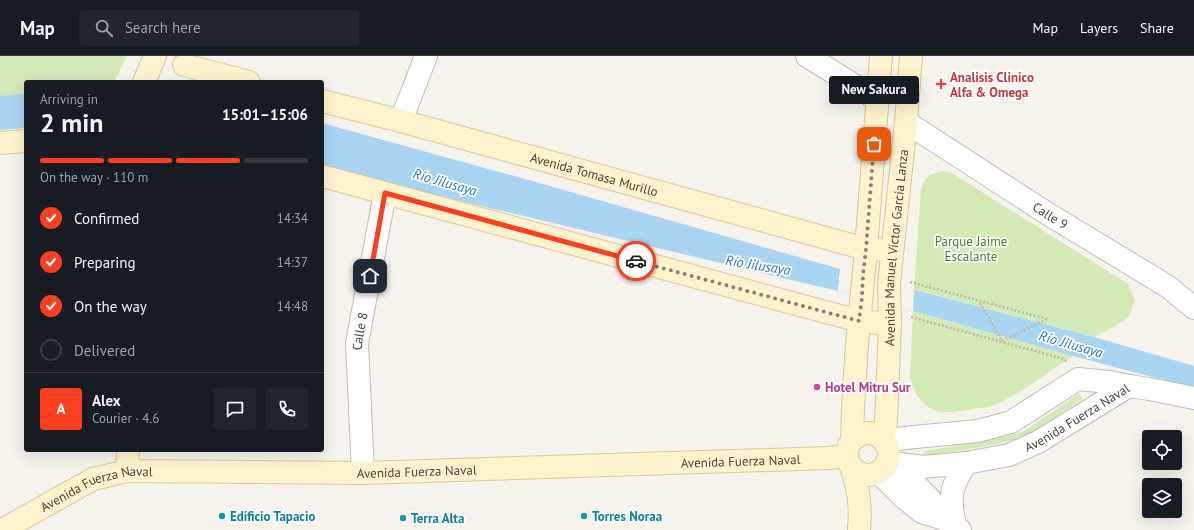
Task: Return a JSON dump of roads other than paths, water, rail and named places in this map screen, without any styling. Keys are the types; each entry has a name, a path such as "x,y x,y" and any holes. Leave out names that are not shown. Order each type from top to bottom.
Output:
{"main road":[{"path":"145,80 155,56"},
{"path":"860,521 858,490 850,455 859,321 881,56"},
{"name":"Avenida Manuel Víctor García Lanza","path":"860,521 883,460 900,282 892,250 906,122 911,56"},
{"path":"183,68 240,80"},
{"path":"878,100 906,122"},
{"name":"Avenida Tomasa Murillo","path":"324,102 401,121 866,249 892,250"},
{"path":"0,143 24,141"},
{"path":"324,177 859,321 896,315"},
{"path":"868,433 874,434 883,460 867,476 859,474 850,455 862,434 868,433"},
{"path":"126,471 128,452"},
{"name":"Avenida Fuerza Naval","path":"2,530 93,479 126,471 363,473 822,458 850,455"}],"street":[{"path":"401,121 426,56"},
{"path":"807,56 878,100"},
{"name":"Calle 9","path":"906,122 1048,214 1167,286 1194,308"},
{"name":"Calle 8","path":"363,473 357,343 385,193"},
{"name":"Avenida Fuerza Naval","path":"1078,379 1110,382 1129,386 1038,442 1010,455 966,463 923,467 883,460 897,439 978,431 1011,422 1078,379"},
{"path":"1129,386 1194,398"},
{"path":"883,460 903,497 922,512 953,525 951,509 952,492 958,476 966,463"}],"water":[{"path":"24,93 24,128 0,130 0,96"},
{"name":"Río Jilusaya","path":"324,124 532,181 889,283 1094,337 1194,366 1194,388 838,291 324,168"}],"place":[{"name":"Analisis Clinico Alfa & Omega","path":"941,84"},
{"name":"New Sakura","path":"874,144"},
{"name":"Hotel Mitru Sur","path":"817,387"},
{"name":"Edificio Tapacio","path":"222,516"},
{"name":"Torres Noraa","path":"584,516"},
{"name":"Terra Alta","path":"403,518"}],"park label":[{"name":"Parque Jaime Escalante","path":"971,248"}]}
